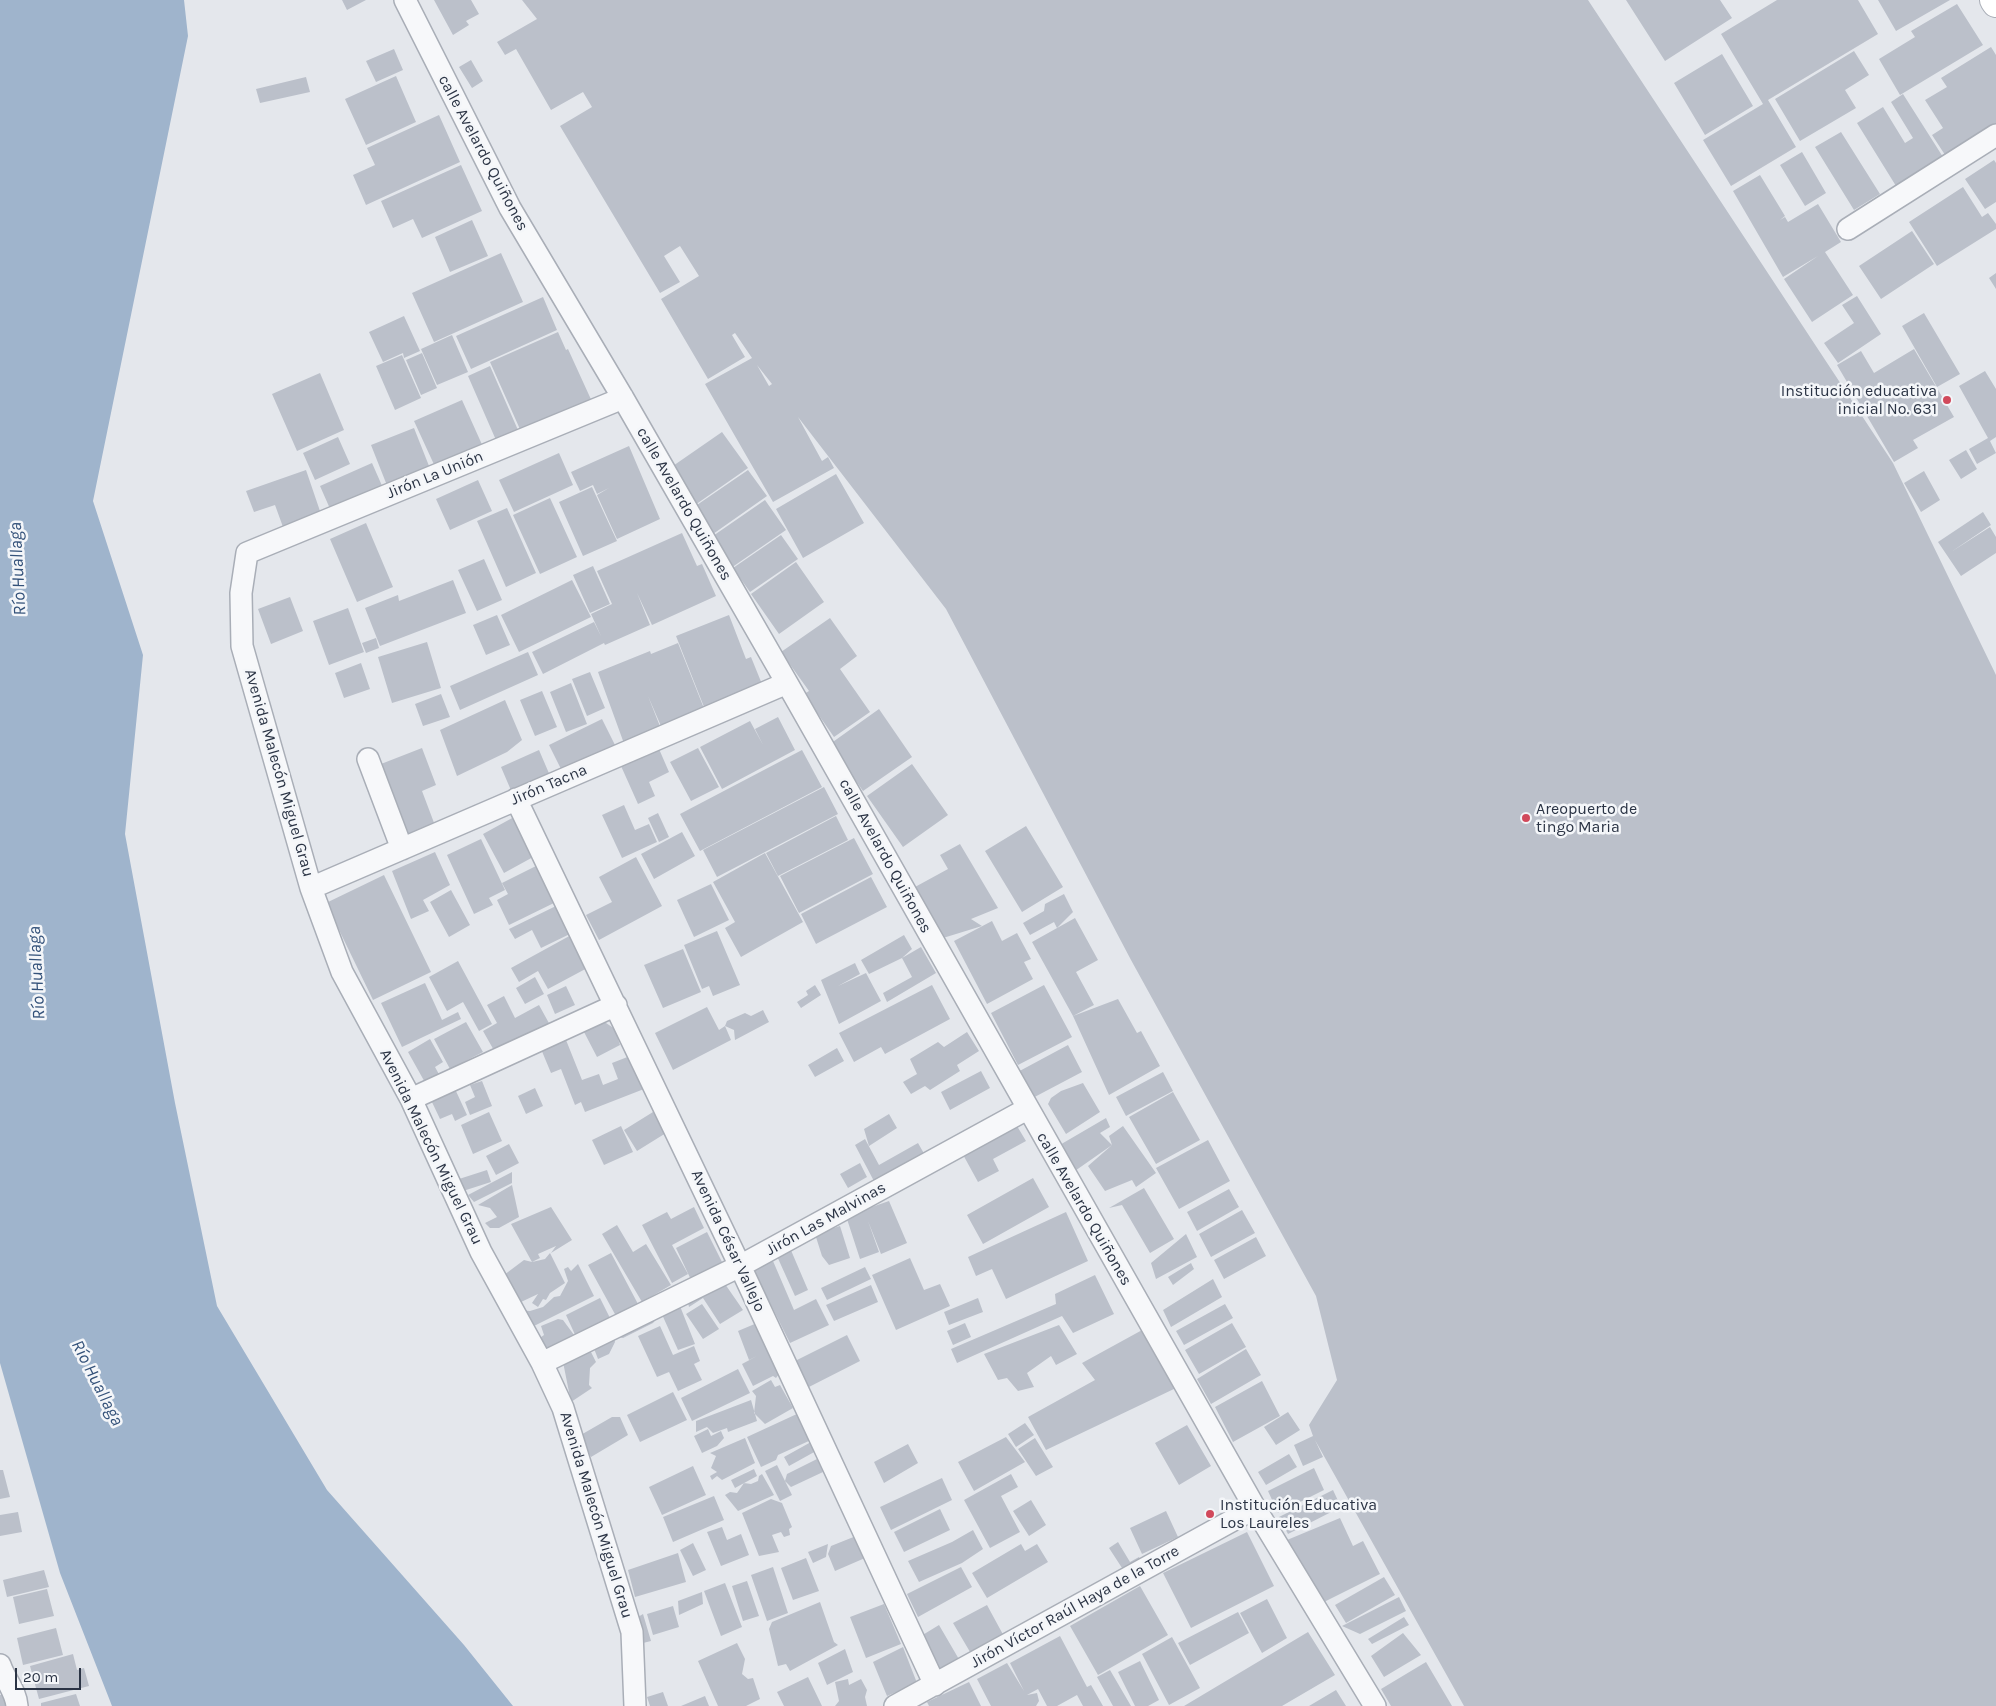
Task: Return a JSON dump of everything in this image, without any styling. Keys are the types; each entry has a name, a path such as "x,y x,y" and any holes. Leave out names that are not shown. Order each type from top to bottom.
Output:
{"main road":[{"path":"1994,0 1996,4"}],"street":[{"name":"calle Avelardo Quiñones","path":"404,0 510,208 623,398 787,683 1255,1508 1375,1706"},
{"path":"1848,229 1996,135"},
{"name":"Jirón La Unión","path":"246,553 623,398"},
{"name":"Avenida Malecón Miguel Grau","path":"246,553 241,593 242,646 311,888 342,972 411,1099 481,1252 542,1363 563,1408 632,1632 635,1706"},
{"name":"Jirón Tacna","path":"311,888 787,683"},
{"path":"368,759 402,849"},
{"name":"Avenida César Vallejo","path":"516,799 616,1004 740,1266 935,1685"},
{"path":"411,1099 616,1004"},
{"name":"Jirón Las Malvinas","path":"542,1363 740,1266 1027,1109"},
{"name":"Jirón Víctor Raúl Haya de la Torre","path":"909,1703 935,1685 1255,1508"},
{"path":"0,1665 4,1679 16,1695 17,1706"}],"water":[{"name":"Río Huallaga","path":"0,0 184,0 188,36 93,501 143,655 125,834 175,1103 217,1306 327,1490 464,1645 513,1706 112,1706 60,1573 0,1363"}],"building":[{"path":"342,0 366,0 347,10"},
{"path":"434,0 471,0 479,14 466,21 469,25 453,35"},
{"name":"Areopuerto de tingo Maria","path":"522,0 1588,0 1893,463 1996,675 1996,1706 1464,1706 1315,1440 1323,1457 1303,1466 1294,1445 1313,1436 1309,1425 1337,1380 1316,1296 1131,960 946,609 798,417 822,461 828,457 834,468 773,502 705,384 752,358 735,333 732,335 745,357 708,379 661,299 699,276 680,246 664,256 680,282 660,293 560,126 592,107 583,92 551,110 516,49 505,55 497,42 537,19","holes":["757,365 772,384 769,386"]},
{"path":"1626,0 1720,0 1732,18 1665,61"},
{"path":"1777,0 1858,0 1878,34 1768,100 1796,147 1731,186 1703,140 1763,104 1721,34"},
{"path":"1878,0 1950,0 1896,31"},
{"path":"1957,4 1983,45 1900,95 1879,59 1915,37 1911,31"},
{"path":"1991,47 1996,55 1996,131 1949,161 1932,135 1943,128 1925,100 1947,87 1941,78"},
{"path":"394,49 403,70 376,82 366,61"},
{"path":"1854,51 1869,75 1845,90 1856,108 1800,141 1775,99"},
{"path":"1722,54 1753,106 1705,135 1674,83"},
{"path":"471,60 483,81 472,88 459,67"},
{"path":"396,76 416,122 366,145 345,99"},
{"path":"306,77 310,92 260,103 256,89"},
{"path":"1903,94 1943,157 1896,186 1857,123 1883,107 1905,143 1913,138 1891,102"},
{"path":"439,115 460,162 366,205 353,175 375,165 367,148"},
{"path":"1841,132 1880,194 1854,210 1815,147"},
{"path":"1802,152 1826,193 1805,206 1780,165"},
{"path":"1994,160 1996,163 1996,202 1985,209 1965,179"},
{"path":"461,165 482,211 422,238 413,219 393,228 381,201"},
{"path":"1760,175 1785,216 1780,220 1785,217 1788,222 1818,204 1841,242 1825,252 1853,295 1812,322 1784,279 1818,256 1783,277 1733,191"},
{"path":"1963,187 1982,217 1988,213 1996,224 1996,229 1937,266 1909,222"},
{"path":"472,220 488,256 450,272 435,237"},
{"path":"1912,231 1934,264 1881,299 1859,266"},
{"path":"501,253 523,302 434,342 412,293"},
{"path":"1996,273 1996,289 1989,278"},
{"path":"1857,296 1881,334 1838,363 1824,343 1854,323 1842,305"},
{"path":"543,297 557,330 471,369 456,336"},
{"path":"1924,313 1960,374 1937,387 1902,326"},
{"path":"404,316 420,351 404,358 403,353 383,362 369,332"},
{"path":"558,332 566,350 568,349 594,406 523,436 490,362"},
{"path":"452,335 468,372 437,385 421,349"},
{"path":"1914,349 1954,417 1913,440 1918,448 1894,462 1837,365 1861,351 1874,373"},
{"path":"422,353 437,388 421,395 406,360"},
{"path":"402,355 421,398 395,410 376,366"},
{"path":"490,366 521,437 499,447 468,376"},
{"path":"1985,371 1996,389 1996,437 1990,441 1996,453 1977,464 1969,449 1988,438 1959,386"},
{"path":"320,373 344,430 297,451 272,394"},
{"path":"462,400 484,449 437,471 414,421"},
{"path":"414,428 431,471 388,488 371,445"},
{"path":"722,432 748,468 695,505 670,468"},
{"path":"338,437 350,464 315,480 303,453"},
{"path":"629,446 660,519 617,539 597,495 609,488 597,494 593,485 580,491 571,472"},
{"path":"1966,450 1977,469 1961,479 1949,460"},
{"path":"559,453 573,485 514,512 499,480"},
{"path":"372,463 383,488 331,511 320,486"},
{"path":"306,470 321,514 283,527 275,505 254,512 246,491"},
{"path":"748,470 767,496 713,534 694,507"},
{"path":"1924,471 1940,500 1921,512 1904,483"},
{"path":"836,474 864,523 803,558 776,509"},
{"path":"478,480 492,511 450,530 436,499"},
{"path":"592,487 617,541 583,556 559,502"},
{"path":"550,498 577,557 540,574 513,515"},
{"path":"765,500 786,530 731,568 710,538"},
{"path":"507,508 536,573 506,587 477,521"},
{"path":"1983,512 1991,525 1951,552 1990,527 1996,537 1996,553 1961,576 1938,542"},
{"path":"366,523 393,587 357,602 330,539"},
{"path":"682,533 697,566 702,564 716,596 652,625 637,593 650,625 605,645 604,643 543,674 532,652 594,622 601,636 591,614 612,604 597,571"},
{"path":"781,535 798,559 750,592 733,568"},
{"path":"484,559 502,600 477,611 458,570"},
{"path":"796,562 824,602 779,634 751,594"},
{"path":"593,566 610,604 590,613 573,575"},
{"path":"453,580 466,613 380,646 365,608 398,595 399,601"},
{"path":"572,580 591,617 519,652 501,615"},
{"path":"290,597 303,631 271,644 258,609"},
{"path":"348,608 364,652 329,665 313,621"},
{"path":"497,615 510,645 486,655 473,625"},
{"path":"729,615 746,659 751,657 764,689 706,712 676,636"},
{"path":"830,618 857,656 840,669 870,712 834,737 804,694 809,691 781,652"},
{"path":"376,638 379,648 366,653 362,643"},
{"path":"427,642 441,688 392,703 378,657"},
{"path":"678,643 707,716 664,733 648,696 663,734 626,749 598,672 650,651 651,654"},
{"path":"528,652 538,675 460,710 450,686"},
{"path":"361,663 370,689 344,698 335,673"},
{"path":"590,672 605,708 587,716 572,679"},
{"path":"571,683 587,724 566,732 550,692"},
{"path":"542,691 557,727 535,736 520,700"},
{"path":"441,694 450,717 423,726 415,704"},
{"path":"505,700 522,740 507,752 457,776 440,730"},
{"path":"879,709 912,757 863,791 830,744"},
{"path":"778,717 795,750 722,789 700,747 750,721 763,745 755,729"},
{"path":"602,719 617,749 564,775 549,745"},
{"path":"422,748 436,785 422,791 436,828 410,839 381,764"},
{"path":"698,748 719,787 691,801 670,762"},
{"path":"659,749 669,772 649,782 655,796 638,804 621,766"},
{"path":"539,750 551,778 513,795 501,767"},
{"path":"802,750 822,787 700,851 680,814"},
{"path":"912,764 948,815 903,847 867,796"},
{"path":"824,787 838,814 717,877 703,850"},
{"path":"624,805 635,830 649,824 657,842 622,858 602,815"},
{"path":"658,813 669,837 659,842 648,818"},
{"path":"836,816 848,840 778,876 766,853"},
{"path":"514,817 535,856 504,873 483,834"},
{"path":"1026,826 1063,887 1022,912 985,851"},
{"path":"682,832 695,856 654,879 641,854"},
{"path":"854,838 873,874 799,913 780,876"},
{"path":"481,839 505,890 489,898 493,905 474,914 447,855"},
{"path":"960,844 998,908 971,919 982,926 943,938 915,887 948,869 940,855"},
{"path":"435,852 450,885 423,900 429,911 411,919 392,871"},
{"path":"765,853 803,922 741,957 725,928 735,922 713,882"},
{"path":"636,857 662,906 599,940 586,915 612,902 599,877"},
{"path":"538,865 556,902 509,925 497,900 508,894 502,883"},
{"path":"384,875 431,972 373,1000 326,903"},
{"path":"871,877 887,907 816,944 801,914"},
{"path":"711,884 729,920 694,937 677,900"},
{"path":"451,890 470,925 449,937 430,902"},
{"path":"1064,894 1073,912 1057,928 1054,922 1030,935 1023,923 1044,911 1045,904"},
{"path":"560,904 574,932 541,948 532,930 515,939 509,929"},
{"path":"1075,918 1098,960 1076,972 1094,1005 1073,1016 1032,942"},
{"path":"992,921 1002,941 1017,933 1031,959 1024,962 1033,979 987,1004 954,941"},
{"path":"717,931 740,985 713,996 709,986 702,989 684,945"},
{"path":"573,934 591,966 548,989 538,971 519,982 511,968"},
{"path":"904,935 912,949 902,958 869,974 861,960"},
{"path":"921,947 936,973 887,1002 883,993 912,977 902,958"},
{"path":"683,949 701,992 663,1008 644,965"},
{"path":"458,961 492,1024 479,1031 463,1002 447,1011 429,977"},
{"path":"855,963 860,974 838,986 866,973 881,1001 839,1024 821,980"},
{"path":"535,977 544,994 525,1004 516,988"},
{"path":"425,983 442,1020 458,1012 461,1019 402,1047 381,1003"},
{"path":"815,985 821,995 801,1008 797,1002 808,995 806,991"},
{"path":"932,985 950,1019 885,1054 881,1047 854,1062 839,1033"},
{"path":"1044,985 1072,1037 1018,1065 991,1013"},
{"path":"566,986 575,1005 555,1014 547,995"},
{"path":"504,996 515,1018 539,1005 550,1025 496,1054 483,1031 497,1023 487,1005"},
{"path":"1118,999 1137,1033 1141,1031 1160,1066 1109,1095 1073,1016"},
{"path":"707,1007 719,1030 725,1026 731,1040 673,1070 655,1033"},
{"path":"763,1010 769,1022 735,1040 734,1030 725,1026 727,1021 745,1013 751,1016"},
{"path":"603,1021 615,1029 620,1045 597,1057 584,1032"},
{"path":"466,1022 483,1052 450,1069 434,1039"},
{"path":"967,1032 979,1051 957,1065 960,1071 930,1090 925,1086 911,1094 903,1082 917,1074 910,1059 938,1042 944,1047"},
{"path":"430,1039 443,1062 435,1067 441,1078 427,1086 408,1052"},
{"path":"566,1040 582,1080 599,1074 603,1085 618,1079 612,1063 630,1056 644,1089 585,1112 581,1102 575,1105 561,1069 551,1073 541,1049"},
{"path":"1068,1045 1082,1072 1027,1101 1014,1074"},
{"path":"837,1048 844,1061 815,1077 808,1065"},
{"path":"981,1071 990,1088 950,1110 941,1092"},
{"path":"1163,1072 1173,1091 1126,1116 1116,1097"},
{"path":"482,1081 492,1106 470,1115 465,1102 475,1097 470,1085"},
{"path":"1083,1083 1100,1112 1066,1134 1048,1104 1051,1098 1061,1091"},
{"path":"535,1088 543,1106 526,1114 518,1096"},
{"path":"455,1089 467,1115 455,1121 452,1114 440,1119 431,1100"},
{"path":"1173,1092 1200,1140 1156,1164 1129,1117"},
{"path":"489,1112 502,1141 473,1154 461,1125"},
{"path":"653,1112 666,1133 637,1151 624,1130"},
{"path":"889,1114 897,1128 869,1146 864,1129"},
{"path":"1106,1118 1110,1127 1100,1133 1112,1145 1072,1173 1058,1146"},
{"path":"1014,1121 1026,1141 993,1159 999,1171 978,1182 961,1151"},
{"path":"621,1126 633,1152 604,1165 592,1140"},
{"path":"1123,1126 1156,1173 1136,1187 1132,1180 1105,1191 1088,1166 1112,1145 1109,1136"},
{"path":"865,1139 879,1165 918,1143 926,1157 876,1185 855,1145"},
{"path":"1208,1140 1230,1181 1179,1209 1156,1168"},
{"path":"509,1144 519,1163 496,1175 486,1156"},
{"path":"860,1163 867,1177 848,1188 840,1174"},
{"path":"487,1170 491,1182 463,1191 459,1179"},
{"path":"512,1172 512,1183 474,1202 468,1195"},
{"path":"1033,1178 1049,1207 983,1244 967,1215"},
{"path":"512,1185 519,1217 499,1228 490,1228 485,1223 497,1217 490,1208 478,1205"},
{"path":"1144,1188 1174,1239 1150,1253 1122,1205 1109,1208"},
{"path":"1229,1189 1239,1207 1197,1231 1187,1212"},
{"path":"889,1201 907,1243 881,1254 868,1221 879,1252 860,1259 846,1216"},
{"path":"551,1207 572,1240 551,1253 556,1246 538,1254 540,1258 532,1262 511,1224"},
{"path":"694,1207 704,1228 672,1245 688,1274 672,1283 642,1225 667,1212 671,1219"},
{"path":"1242,1210 1255,1233 1211,1257 1199,1234"},
{"path":"1066,1212 1088,1261 1006,1299 992,1269 976,1276 968,1257"},
{"path":"617,1225 633,1252 646,1244 671,1285 642,1302 602,1234"},
{"path":"840,1226 850,1258 829,1265 822,1256 815,1234"},
{"path":"707,1232 725,1268 693,1284 676,1248"},
{"path":"1186,1234 1197,1257 1156,1279 1151,1263"},
{"path":"1256,1237 1266,1256 1224,1279 1214,1260"},
{"path":"790,1248 808,1290 795,1296 776,1254"},
{"path":"550,1253 565,1283 550,1293 546,1300 543,1299 538,1307 532,1303 538,1294 521,1302 512,1285 506,1285 504,1275 524,1260 532,1262 545,1259"},
{"path":"611,1253 638,1304 616,1316 588,1265"},
{"path":"910,1258 924,1290 940,1284 950,1306 896,1330 872,1275"},
{"path":"773,1261 794,1310 816,1299 829,1325 790,1343 753,1269"},
{"path":"1191,1263 1194,1269 1173,1285 1168,1277"},
{"path":"578,1264 594,1296 528,1329 519,1310 530,1311 543,1307 554,1297 560,1296 568,1281 564,1269 568,1267 571,1271"},
{"path":"865,1267 871,1279 827,1300 821,1288"},
{"path":"1095,1275 1114,1314 1073,1333 1062,1316 957,1363 951,1349 1056,1304 1055,1294"},
{"path":"1213,1279 1222,1297 1171,1327 1163,1310"},
{"path":"725,1284 743,1310 720,1324 703,1298 689,1307 686,1294"},
{"path":"871,1285 878,1302 834,1321 826,1305"},
{"path":"600,1298 612,1322 577,1339 566,1315"},
{"path":"978,1298 983,1312 949,1325 944,1312"},
{"path":"678,1301 695,1344 678,1350 660,1310"},
{"path":"702,1304 719,1329 703,1339 686,1314"},
{"path":"1225,1304 1233,1318 1184,1345 1176,1331"},
{"path":"658,1317 653,1323 623,1338 614,1336"},
{"path":"558,1319 563,1320 577,1339 546,1357 534,1342 544,1335 541,1326"},
{"path":"757,1323 779,1374 776,1378 773,1376 753,1386 742,1364 757,1356 749,1360 738,1331"},
{"path":"965,1323 971,1337 953,1345 947,1331"},
{"path":"1232,1323 1246,1347 1199,1374 1185,1350"},
{"path":"1059,1325 1077,1354 1056,1365 1051,1356 1027,1373 1034,1387 1018,1391 1007,1378 998,1380 984,1354"},
{"path":"660,1326 673,1355 694,1346 700,1361 694,1364 702,1380 678,1391 669,1372 657,1377 638,1336"},
{"path":"1144,1329 1176,1388 1046,1450 1028,1417 1095,1380 1082,1363"},
{"path":"847,1335 860,1361 805,1389 791,1363"},
{"path":"614,1336 615,1342 609,1354 598,1359 593,1346"},
{"path":"589,1348 596,1362 590,1368 589,1385 592,1388 571,1402 563,1362"},
{"path":"1246,1349 1261,1375 1211,1404 1197,1379"},
{"path":"738,1369 750,1393 692,1421 681,1398"},
{"path":"771,1380 775,1387 780,1385 793,1408 765,1424 754,1413 756,1396 752,1391"},
{"path":"1262,1381 1280,1416 1233,1442 1215,1407"},
{"path":"673,1392 687,1420 640,1442 627,1415"},
{"path":"751,1400 757,1421 728,1432 727,1428 713,1433 707,1427 696,1432 696,1421"},
{"path":"1288,1412 1300,1430 1276,1445 1264,1427"},
{"path":"799,1413 811,1440 778,1455 776,1460 761,1467 747,1437"},
{"path":"612,1417 620,1417 628,1435 591,1457 579,1436"},
{"path":"1025,1423 1034,1435 1016,1447 1008,1434"},
{"path":"1187,1425 1211,1466 1179,1485 1155,1443"},
{"path":"708,1429 711,1436 721,1431 724,1438 717,1446 702,1453 694,1436"},
{"path":"1006,1437 1025,1462 974,1491 958,1462"},
{"path":"745,1438 755,1463 722,1480 717,1476 712,1480 710,1476 717,1472 711,1468 716,1456 710,1453"},
{"path":"1035,1438 1053,1467 1036,1476 1018,1449"},
{"path":"811,1442 816,1451 789,1466 784,1457"},
{"path":"908,1444 918,1463 884,1483 874,1462"},
{"path":"1289,1454 1297,1467 1266,1485 1258,1472"},
{"path":"817,1459 823,1472 791,1487 785,1481 787,1474"},
{"path":"777,1465 792,1495 780,1501 765,1471"},
{"path":"693,1466 706,1495 662,1515 649,1487"},
{"path":"1314,1468 1324,1490 1278,1513 1268,1491"},
{"path":"754,1469 757,1476 735,1488 731,1480"},
{"path":"0,1470 3,1470 10,1497 0,1499"},
{"path":"762,1474 774,1495 738,1511 725,1495 730,1492 737,1493 744,1483 751,1484 758,1481 759,1476"},
{"path":"1011,1474 1018,1487 1001,1496 1020,1532 990,1548 964,1500"},
{"path":"942,1478 952,1500 891,1530 880,1507"},
{"path":"1333,1490 1341,1507 1288,1534 1279,1517"},
{"path":"714,1496 724,1520 673,1542 663,1517"},
{"path":"771,1499 782,1503 792,1527 789,1529 790,1535 784,1537 781,1532 772,1535 779,1552 759,1556 742,1513"},
{"path":"1031,1500 1046,1525 1029,1536 1013,1511"},
{"path":"940,1509 950,1530 904,1552 894,1532"},
{"path":"1166,1511 1178,1537 1142,1554 1130,1528"},
{"path":"18,1512 22,1532 0,1536 0,1515"},
{"path":"1340,1518 1353,1546 1363,1541 1380,1574 1322,1603 1287,1540"},
{"path":"722,1527 727,1540 741,1534 749,1555 721,1566 707,1532"},
{"path":"973,1530 983,1549 962,1563 919,1582 908,1561 952,1542"},
{"path":"1247,1532 1274,1586 1191,1628 1163,1573"},
{"path":"856,1536 865,1558 835,1571 828,1554 831,1546"},
{"path":"1118,1542 1130,1562 1139,1557 1141,1561 1124,1571 1109,1548"},
{"path":"693,1543 706,1570 693,1576 680,1550"},
{"path":"828,1544 826,1557 813,1563 808,1552"},
{"path":"1021,1544 1025,1551 1037,1544 1048,1562 987,1598 972,1573"},
{"path":"678,1553 686,1582 635,1597 628,1570"},
{"path":"806,1558 819,1591 793,1600 781,1568"},
{"path":"773,1567 788,1613 767,1621 751,1575"},
{"path":"961,1567 972,1587 918,1617 907,1594"},
{"path":"44,1570 49,1587 7,1597 3,1580"},
{"path":"1384,1577 1395,1595 1346,1623 1335,1605"},
{"path":"747,1581 759,1616 743,1621 732,1586"},
{"path":"725,1583 742,1627 721,1636 704,1591"},
{"path":"1140,1586 1168,1635 1098,1675 1070,1626"},
{"path":"47,1589 54,1616 19,1624 13,1597"},
{"path":"702,1592 703,1604 679,1615 678,1601"},
{"path":"1399,1597 1406,1611 1360,1634 1342,1626"},
{"path":"1267,1599 1287,1638 1262,1653 1240,1613"},
{"path":"820,1602 834,1642 838,1645 790,1671 786,1664 778,1666 769,1629 772,1622"},
{"path":"884,1604 901,1644 866,1658 850,1617"},
{"path":"987,1605 1006,1640 973,1657 953,1623"},
{"path":"673,1606 679,1627 653,1635 647,1614"},
{"path":"1238,1612 1249,1633 1190,1665 1178,1643"},
{"path":"643,1614 651,1641 639,1644 633,1620"},
{"path":"1404,1617 1409,1625 1372,1644 1368,1639"},
{"path":"939,1625 960,1661 942,1672 921,1636"},
{"path":"56,1628 63,1655 23,1665 17,1638"},
{"path":"1308,1632 1335,1675 1282,1706 1184,1706"},
{"path":"1403,1633 1421,1655 1384,1677 1371,1656"},
{"path":"1060,1636 1087,1687 1091,1685 1103,1706 1083,1706 1077,1695 1057,1706 1047,1706 1038,1689 1027,1695 1037,1693 1039,1701 1036,1706 991,1706 977,1679 1007,1663 1024,1691 1010,1663"},
{"path":"1172,1637 1200,1688 1169,1705 1142,1654"},
{"path":"737,1643 745,1659 742,1674 748,1679 753,1678 760,1699 746,1706 718,1706 698,1661"},
{"path":"903,1647 917,1683 887,1696 873,1662"},
{"path":"845,1649 853,1672 827,1685 818,1663"},
{"path":"73,1654 77,1670 84,1668 89,1686 39,1699 30,1666"},
{"path":"1140,1661 1159,1700 1148,1706 1135,1706 1118,1672"},
{"path":"1426,1662 1452,1706 1391,1706 1381,1689"},
{"path":"1110,1670 1131,1706 1113,1706 1097,1677"},
{"path":"808,1677 822,1706 784,1706 777,1692"},
{"path":"848,1679 849,1685 861,1679 867,1690 865,1697 867,1706 835,1706 839,1701 835,1682"},
{"path":"969,1682 981,1706 929,1706 927,1702"},
{"path":"1336,1690 1346,1706 1309,1706"},
{"path":"663,1692 668,1706 650,1706 647,1697"},
{"path":"76,1694 80,1706 41,1706 41,1703"},
{"path":"0,1695 9,1695 10,1706 0,1706"},
{"path":"705,1696 709,1706 681,1706"}],"place":[{"name":"Institución educativa inicial No. 631","path":"1947,400"},
{"name":"Areopuerto de tingo Maria","path":"1526,818"},
{"name":"Institución Educativa Los Laureles","path":"1210,1514"}]}
